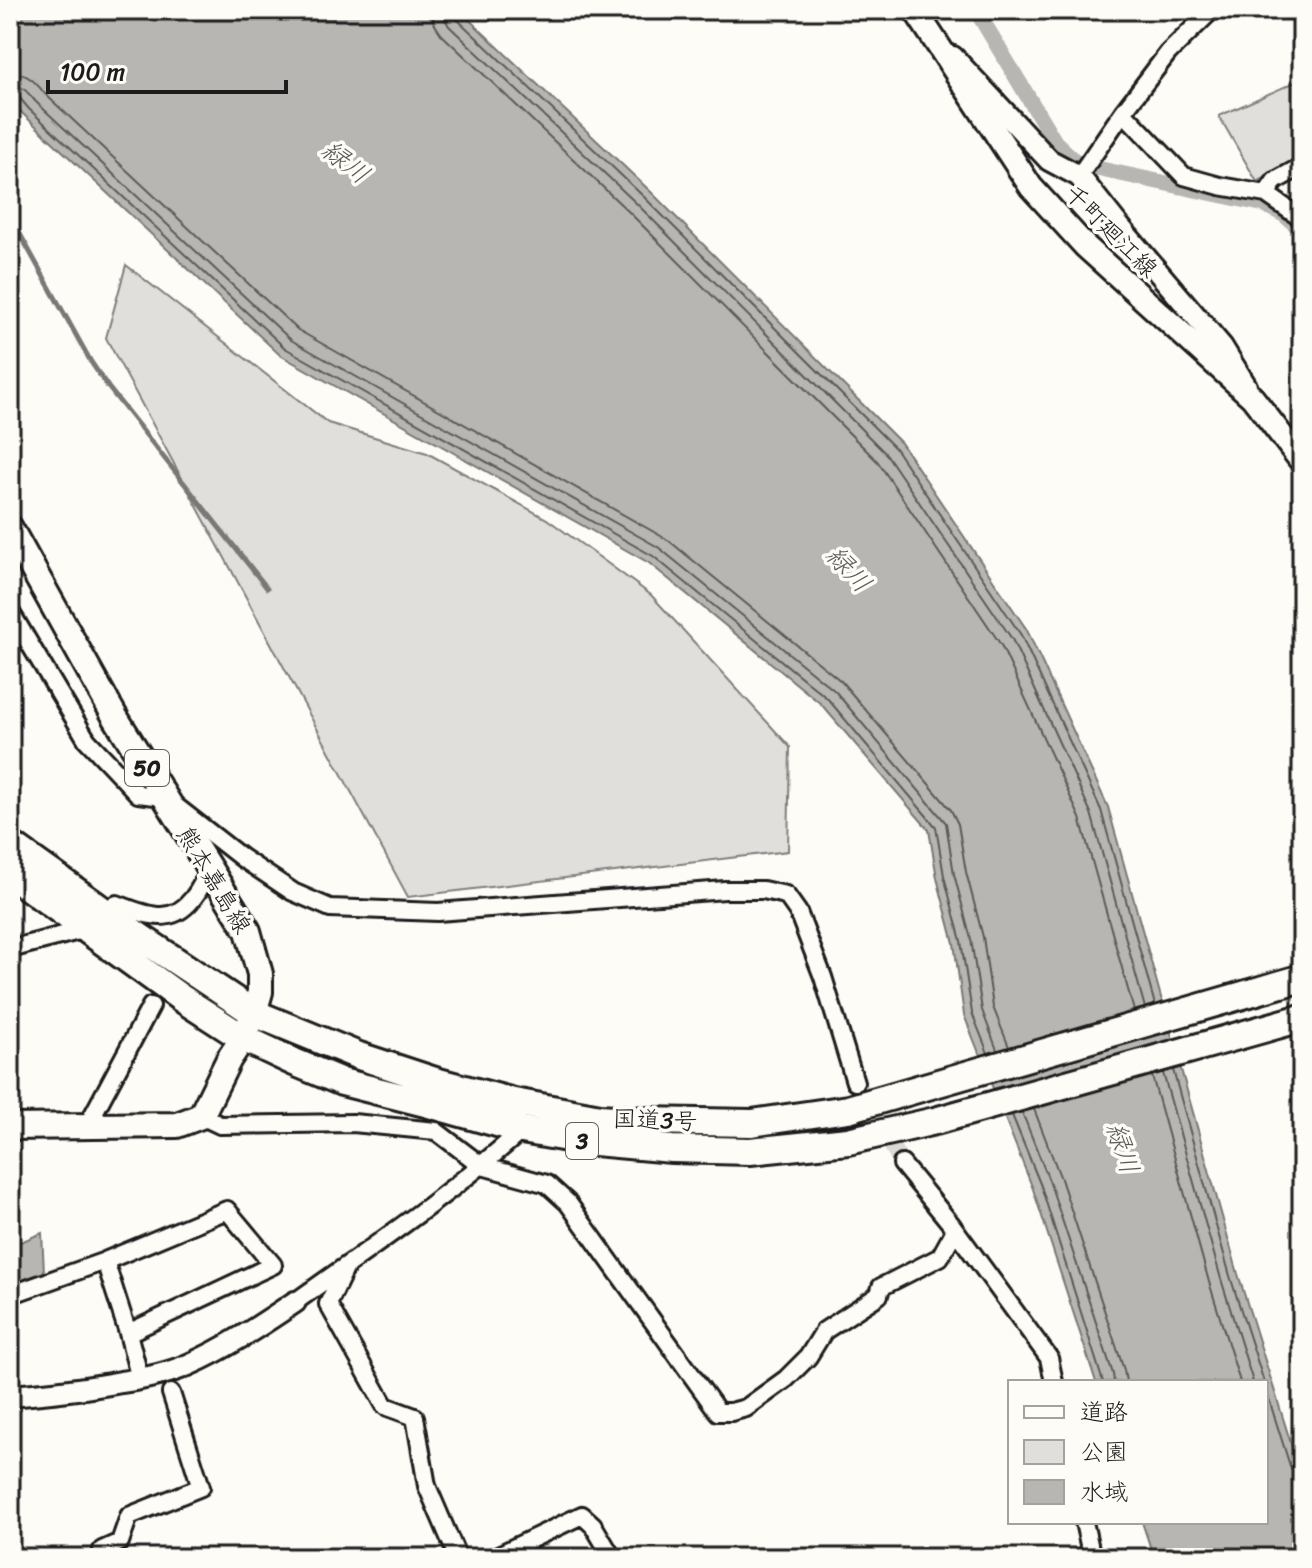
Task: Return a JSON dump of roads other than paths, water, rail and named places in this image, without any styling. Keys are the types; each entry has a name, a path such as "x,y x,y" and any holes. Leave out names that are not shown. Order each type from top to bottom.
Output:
{"highway":[{"name":"国道3号","path":"10,844 181,998 243,1038 342,1082 522,1130 584,1141 672,1149 750,1151 848,1141 935,1121 1302,1018"},
{"name":"国道3号","path":"10,874 95,920 140,937 254,1013 359,1056 435,1081 514,1102 600,1118 752,1123 848,1109 1302,978"}],"main road":[{"name":"千町廻江線","path":"915,10 1031,187 1073,235 1252,397 1302,462"},
{"name":"熊本嘉島線","path":"10,528 114,715 248,931 260,974 260,992 243,1038 201,1116"},
{"path":"10,1127 177,1125 201,1116"}],"street":[{"path":"1079,176 1168,53 1212,10"},
{"path":"931,36 961,64 1049,160 1079,176 1222,347 1252,397"},
{"path":"1123,112 1184,176 1266,194 1302,219"},
{"path":"1266,194 1275,181 1302,166"},
{"path":"10,611 87,740 138,794 164,797 293,892 330,908 438,912 725,890 763,890 786,895 798,912 823,977 855,1082"},
{"path":"10,949 95,920 117,904 152,915 173,914 203,886 209,867"},
{"path":"87,1126 151,1006"},
{"path":"201,1116 220,1125 353,1123 436,1131 482,1166 547,1184 568,1203 718,1412 746,1408 786,1379 808,1357 824,1331 879,1295 881,1287 940,1257 955,1230"},
{"path":"10,1396 60,1392 140,1379 204,1358 295,1302 419,1214 482,1166 522,1130"},
{"path":"902,1164 1049,1358 1054,1380"},
{"path":"10,1295 105,1261 227,1210 273,1265 128,1333"},
{"path":"105,1261 140,1379"},
{"path":"347,1265 328,1304 385,1406 415,1417 427,1486 458,1558"},
{"path":"102,1550 120,1542 129,1516 201,1487 171,1393"},
{"path":"492,1558 582,1515 593,1525 612,1557"},
{"path":"1084,1524 1092,1558"}],"water":[{"name":"緑川","path":"10,10 459,10 650,191 901,443 1027,630 1108,807 1238,1274 1302,1479 1302,1558 1154,1558 1143,1524 1268,1524 1268,1380 1095,1380 1033,1189 964,1015 954,943 937,878 929,830 821,704 649,563 280,355 10,99"},
{"path":"42,1233 44,1272 10,1284 10,1244"}],"waterway":[{"path":"976,10 1055,142 1072,158"},
{"path":"1099,169 1263,204 1283,214 1302,230"},
{"path":"10,216 108,387 267,588"}],"tunnel":[{"path":"855,1082 902,1164"}]}
